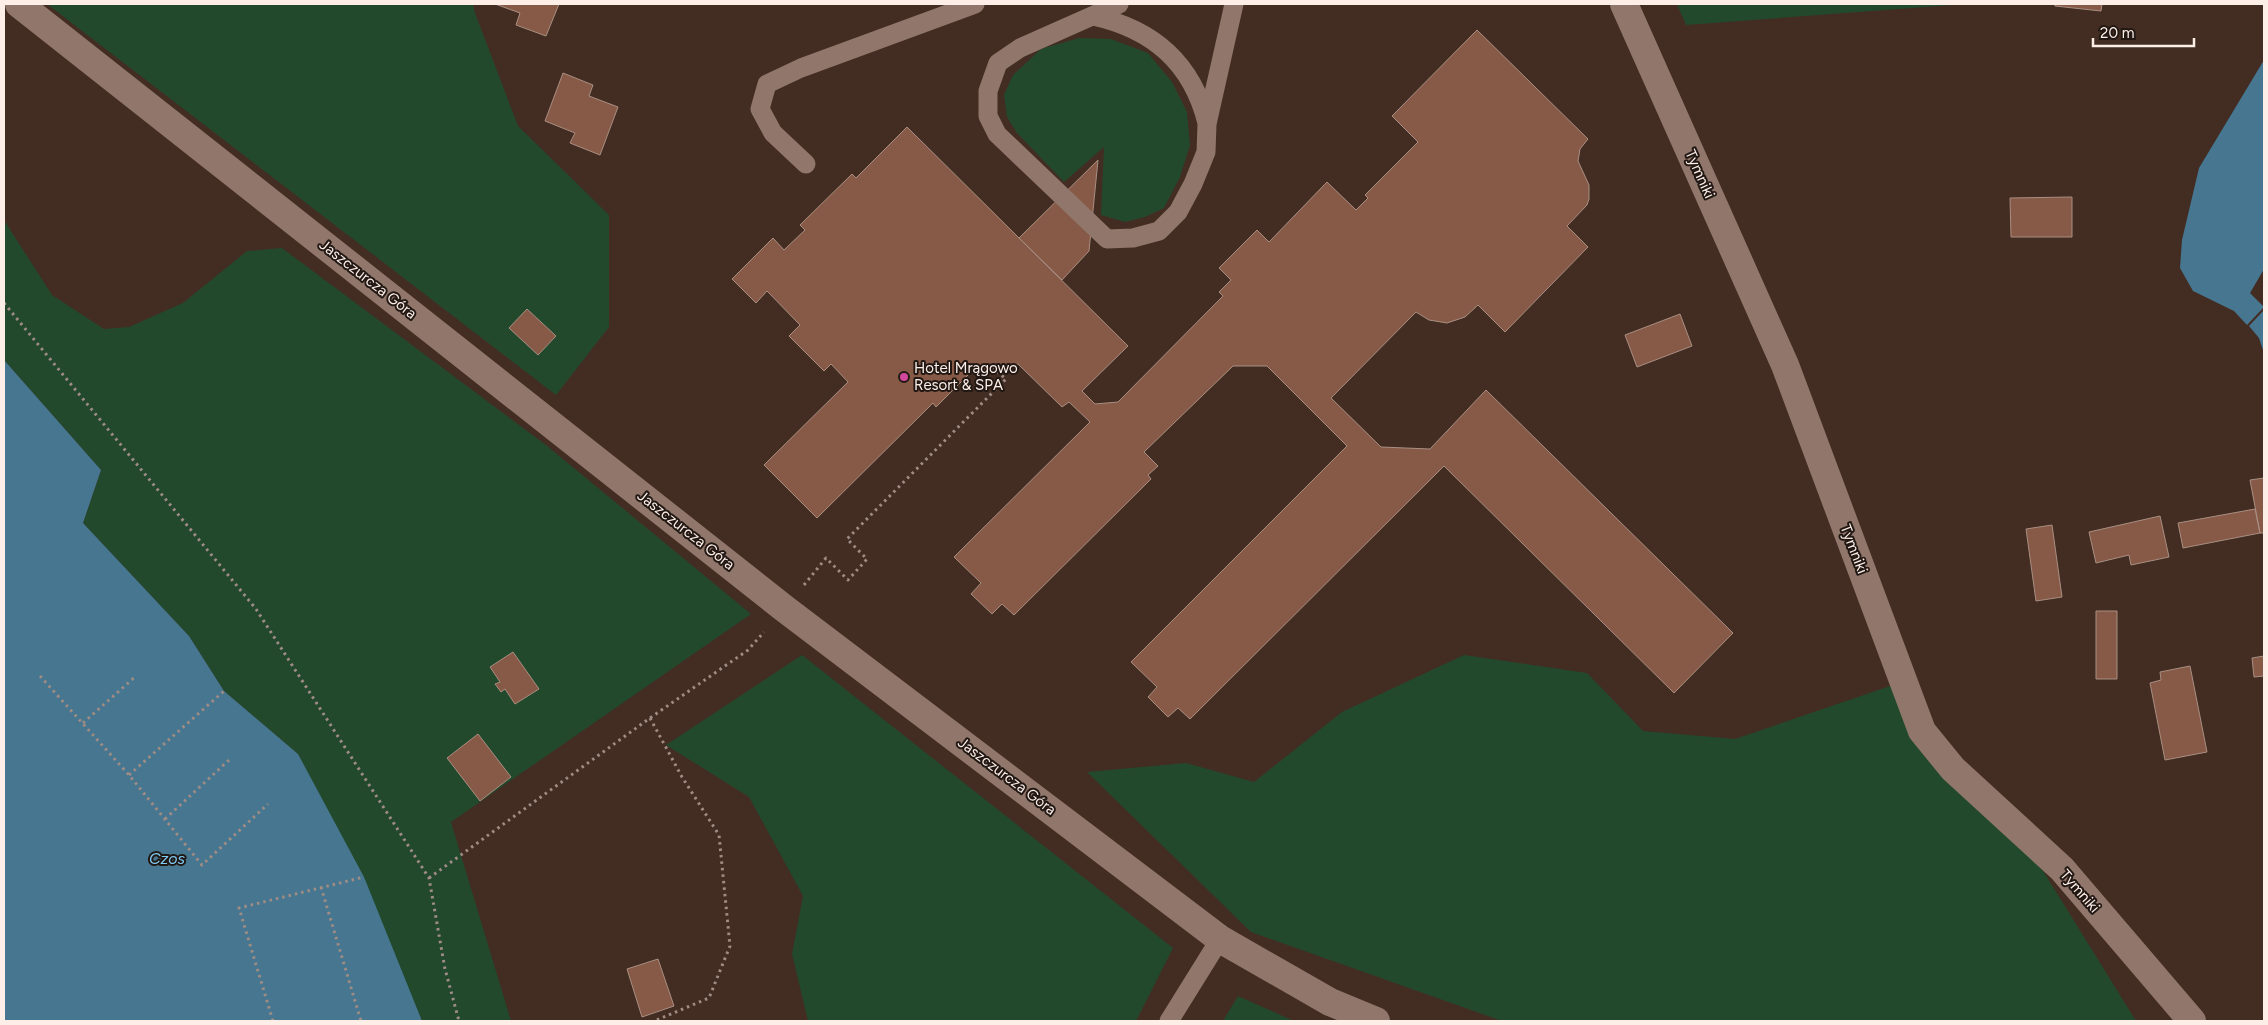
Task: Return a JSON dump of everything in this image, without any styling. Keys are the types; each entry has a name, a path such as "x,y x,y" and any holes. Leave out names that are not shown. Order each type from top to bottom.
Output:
{"street":[{"name":"Jaszczurcza Góra","path":"19,4 785,609 1220,939 1330,1002 1376,1021"},
{"name":"Tymniki","path":"1624,4 1785,365 1922,731 1953,769 2062,869 2192,1021"}],"lane":[{"path":"806,164 773,133 760,109 767,84 801,68 975,4"},
{"path":"1207,124 1202,106 1187,74 1156,40 1115,21 1104,9 1020,48 998,63 988,91 988,116 997,134 1107,239 1133,238 1159,231 1178,212 1193,184 1206,152 1207,124 1234,4"},
{"path":"1169,1021 1220,939"}],"path":[{"path":"4,303 256,609 429,878 445,969 459,1021"},
{"path":"810,578 826,558 848,580 867,559 846,539 1006,379 991,367"},
{"path":"429,878 650,718 748,650"},
{"path":"40,676 129,775 202,865 268,804"},
{"path":"82,723 136,676"},
{"path":"129,775 224,690"},
{"path":"650,718 682,777 719,835 730,946 709,998 654,1021"},
{"path":"165,820 229,760"},
{"path":"273,1021 239,908 364,876"},
{"path":"321,887 361,1021"}],"green space":[{"path":"47,4 473,4 518,126 609,215 609,327 556,395"},
{"path":"1677,4 1966,4 1686,25"},
{"path":"1079,38 1111,39 1148,53 1172,82 1187,112 1190,145 1180,177 1164,208 1145,217 1125,222 1101,215 1104,147 1064,182 1017,133 1007,117 1004,95 1013,75 1041,49"},
{"path":"4,220 52,295 104,329 129,327 183,303 247,251 282,248 546,445 751,614 451,822 511,1021 422,1021 298,754 224,691 189,636 83,523 101,470 4,360"},
{"path":"802,655 1173,948 1136,1021 808,1021 792,954 803,896 749,797 666,745"},
{"path":"1464,655 1587,673 1643,731 1735,739 1902,682 2024,840 2136,1021 1502,1021 1251,932 1087,772 1186,763 1254,782 1342,712"},
{"path":"1238,996 1294,1021 1223,1021"}],"water":[{"path":"2264,60 2264,269 2250,293 2264,307 2247,325 2234,311 2193,291 2180,268 2182,240 2199,168"},
{"path":"2264,310 2264,353 2259,338 2249,326"},
{"name":"Czos","path":"4,360 101,470 83,523 189,636 224,691 298,754 364,877 422,1021 4,1021"}],"building":[{"path":"495,4 559,4 546,36 516,25 520,13"},
{"path":"2055,4 2102,4 2101,11 2055,6"},
{"name":"Hotel Mrągowo Resort & SPA","path":"1477,30 1588,139 1580,149 1578,161 1589,185 1589,199 1587,205 1567,226 1588,247 1505,332 1478,305 1465,317 1447,323 1429,320 1416,312 1331,398 1381,447 1430,449 1486,390 1733,633 1674,693 1444,466 1190,719 1178,708 1168,717 1148,697 1157,687 1131,662 1347,446 1267,366 1233,366 1144,452 1158,466 1148,475 1151,479 1014,615 1002,604 992,614 971,594 981,583 954,557 1090,422 1069,402 1062,407 1018,364 1005,369 1000,369 994,365 986,373 978,365 936,407 933,403 817,518 764,465 848,382 831,364 824,371 789,336 800,325 767,291 756,303 732,279 773,238 784,250 805,230 800,225 852,174 856,178 907,127 1128,346 1082,391 1095,404 1118,402 1223,296 1219,292 1231,280 1219,268 1257,230 1269,242 1327,182 1356,210 1368,198 1365,195 1418,142 1392,116"},
{"path":"563,73 593,85 589,96 618,107 600,155 570,143 575,133 545,121"},
{"path":"1098,160 1089,251 1062,280 1019,238"},
{"path":"2072,197 2072,237 2011,237 2010,198"},
{"path":"527,309 556,336 538,355 509,328"},
{"path":"1680,314 1692,346 1637,367 1625,335"},
{"path":"2264,478 2264,533 2260,533 2250,480"},
{"path":"2255,509 2260,533 2183,548 2178,523"},
{"path":"2160,516 2169,557 2131,565 2129,555 2096,563 2089,532"},
{"path":"2052,525 2062,597 2036,601 2026,529"},
{"path":"2096,611 2117,611 2117,679 2096,679"},
{"path":"513,652 539,689 515,704 505,689 501,692 495,684 500,682 490,667"},
{"path":"2264,656 2264,676 2254,677 2252,658"},
{"path":"2190,666 2207,752 2165,760 2150,683 2161,680 2160,672"},
{"path":"478,734 511,777 480,801 447,758"},
{"path":"658,959 674,1006 642,1017 627,969"}],"place":[{"name":"Hotel Mrągowo Resort & SPA","path":"904,377"}]}
